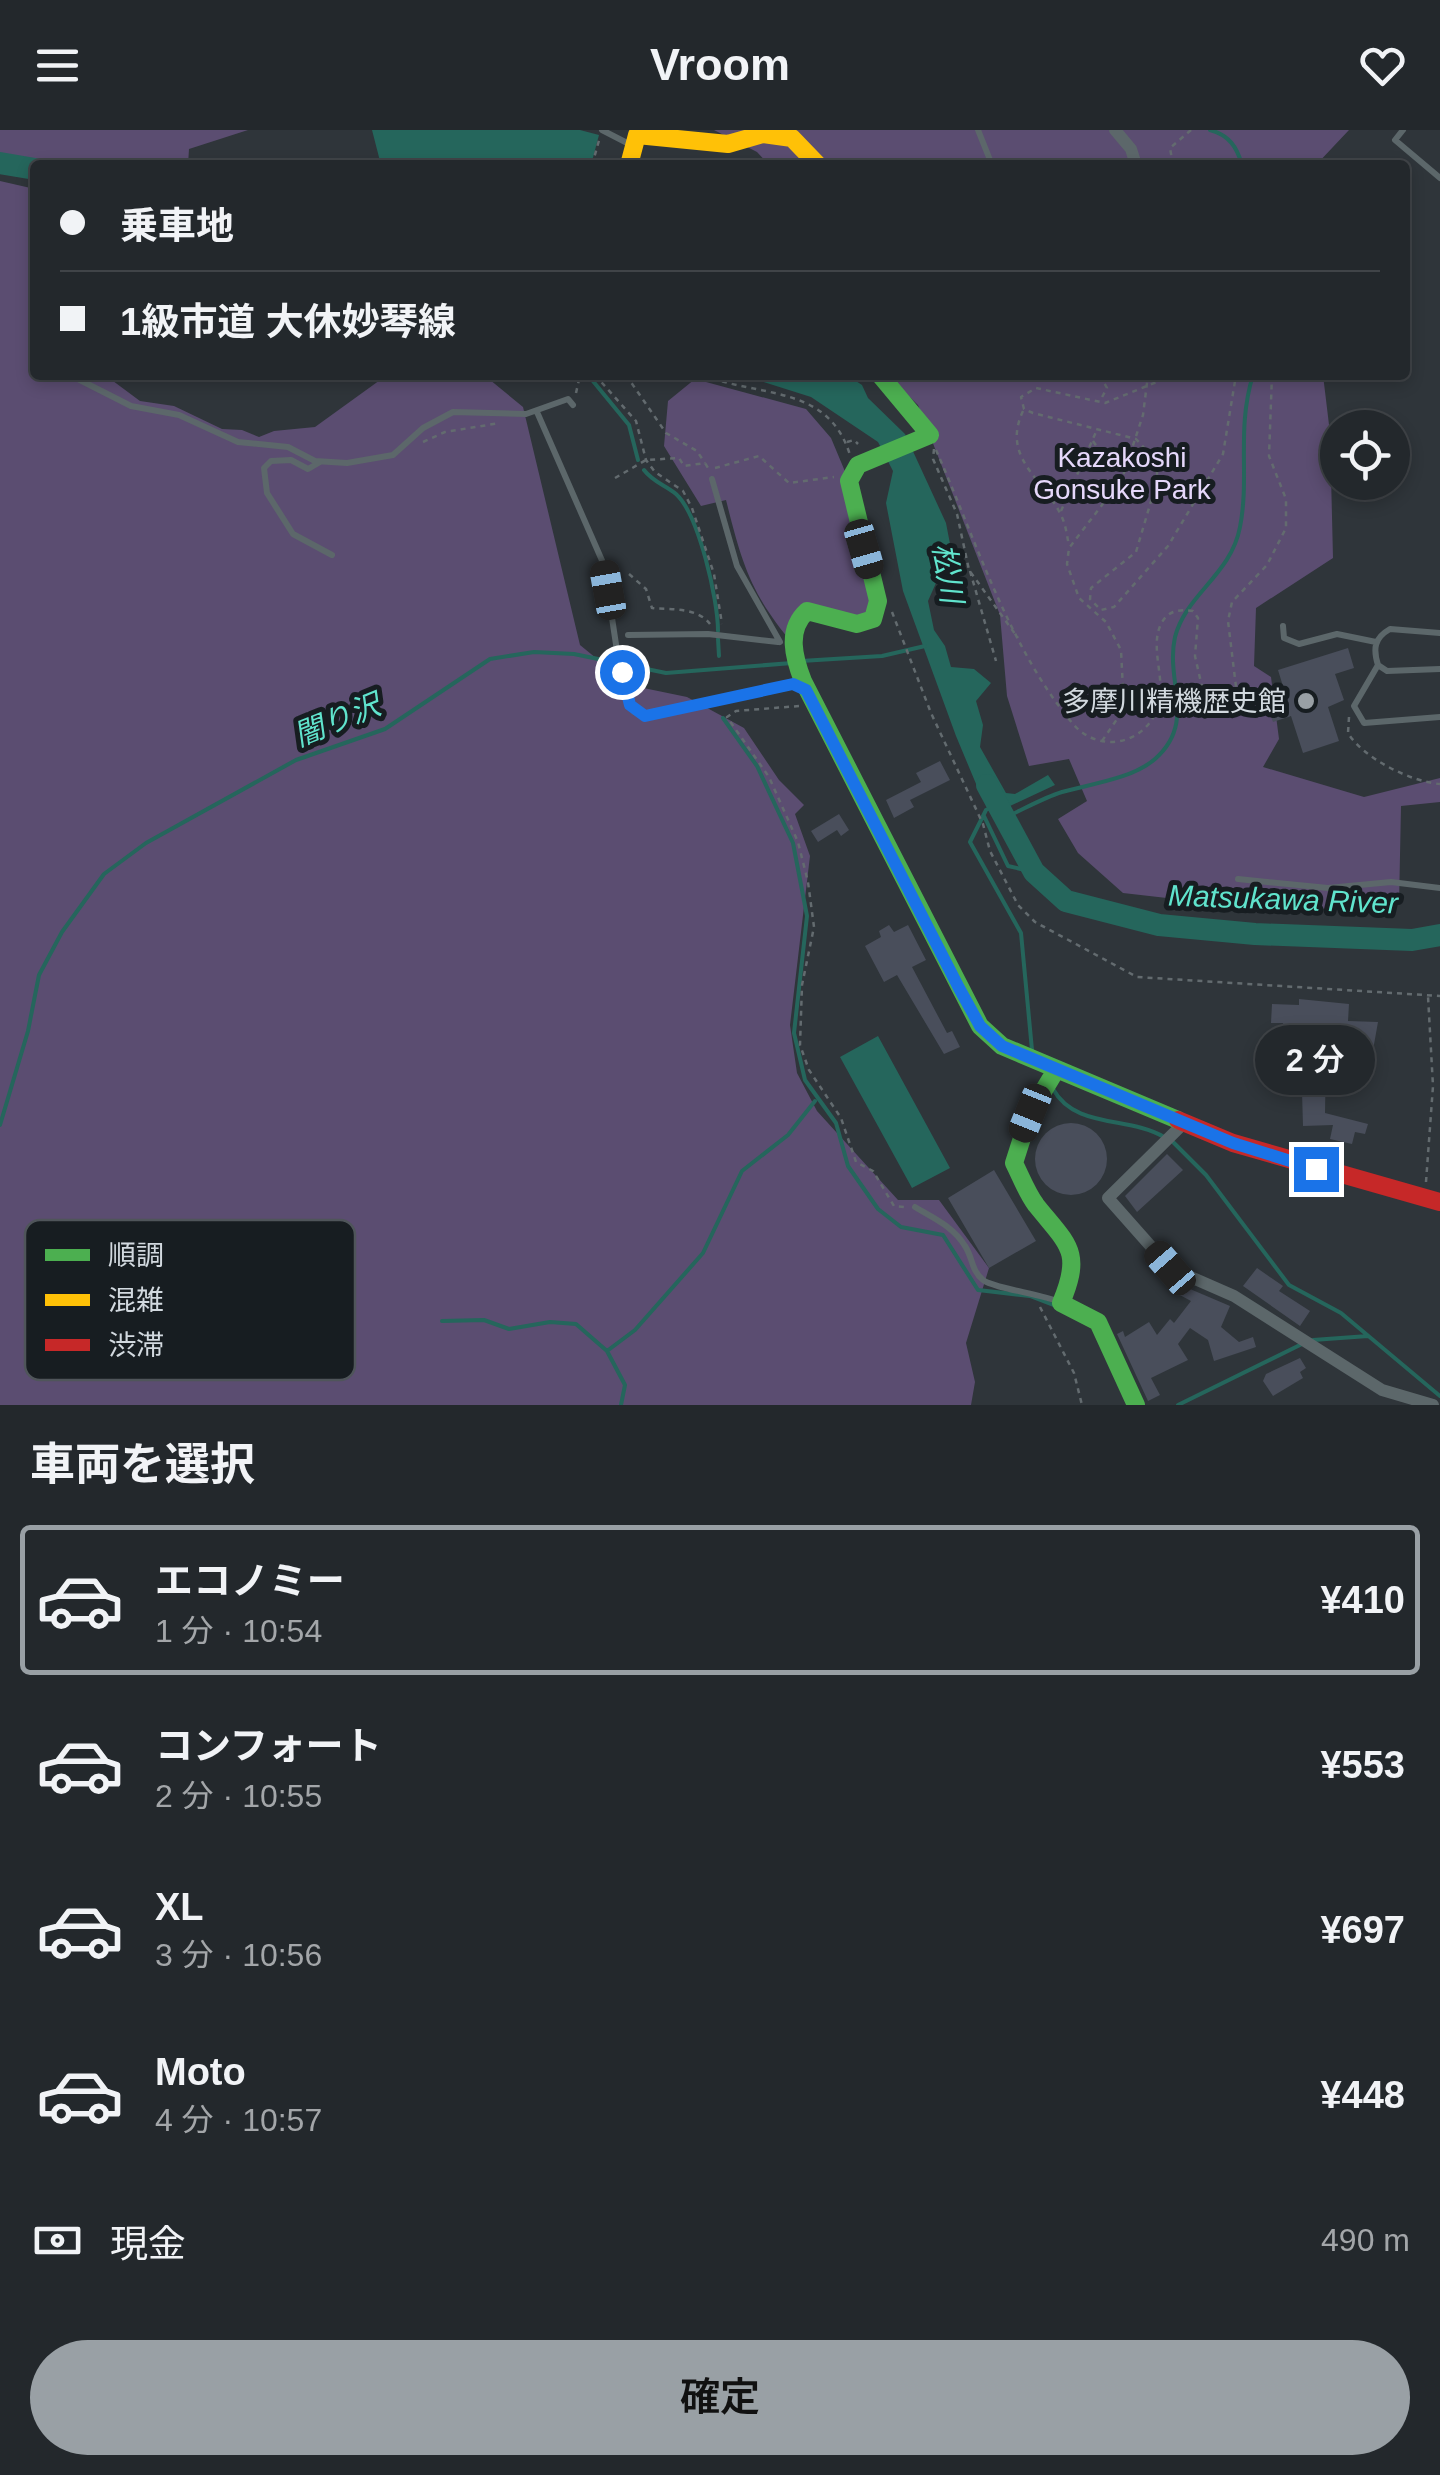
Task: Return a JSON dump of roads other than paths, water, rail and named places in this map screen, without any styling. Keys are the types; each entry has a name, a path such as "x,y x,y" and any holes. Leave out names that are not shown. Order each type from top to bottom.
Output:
{"street":[{"path":"1114,130 1131,149 1134,160"},
{"path":"631,156 637,136 728,144 764,134 792,138 813,160"},
{"path":"884,380 930,435 929,444 851,465 849,481 877,610 873,619 857,624 807,611 795,626 795,662 980,1026 1002,1046 1179,1128 1432,1200"},
{"path":"1051,1070 1022,1133 1014,1163 1034,1203 1061,1228 1069,1245 1074,1265 1061,1303 1098,1322 1136,1405"},
{"path":"1179,1128 1108,1198 1170,1268 1234,1296 1382,1390 1433,1405"}],"lane":[{"path":"602,130 631,156"},
{"path":"978,130 990,160"},
{"path":"1403,130 1396,140 1440,177"},
{"path":"80,380 131,406 179,416 238,442 288,448 302,457 321,461 369,462 393,455 423,428 453,412 538,412 568,399 573,405"},
{"path":"538,412 604,566 616,651 630,705 645,716 793,684 795,662 736,566 712,479"},
{"path":"321,461 308,468 291,460 271,461 264,468 263,480 294,534 332,556"},
{"path":"1283,626 1284,638 1299,644 1337,634 1376,642"},
{"path":"1376,642 1390,629 1440,633"},
{"path":"628,635 723,636 795,662"},
{"path":"1376,642 1378,665 1354,706 1364,722 1440,717"},
{"path":"1378,665 1387,670 1440,669"},
{"path":"1238,878 1328,888 1391,882 1440,888"},
{"path":"915,1207 950,1227 967,1247 973,1270 987,1284 1026,1289 1061,1303"}],"waterway":[{"path":"1210,130 1231,143 1240,160"},
{"name":"松川","path":"0,163 30,168"},
{"path":"592,380 629,425 638,460"},
{"path":"1006,817 1055,794 1135,771 1168,745 1177,716 1175,637 1189,608 1228,558 1240,527 1245,415 1252,380"},
{"path":"644,470 676,494 692,520 711,580 718,631"},
{"path":"718,639 719,656"},
{"name":"闇り沢","path":"801,661 882,656 925,646"},
{"name":"闇り沢","path":"0,1125 28,1031 39,975 62,932 104,874 146,843 296,760 385,729 490,659 534,652 574,654 666,673 792,663"},
{"path":"723,718 757,766 793,843 807,916 794,1033 805,1080 836,1123 848,1166 878,1209 901,1227 943,1235 978,1290 1030,1296 1056,1306"},
{"name":"Matsukawa River","path":"987,785 1034,872 1066,901 1159,925 1255,934 1412,940 1440,935"},
{"path":"992,807 986,810 970,842 1021,933 1032,1050"},
{"path":"984,816 1008,866 1034,872"},
{"path":"1053,1089 1075,1110 1164,1137"},
{"path":"607,1351 635,1330 703,1253 742,1171 788,1135 815,1101"},
{"path":"1172,1141 1206,1175 1289,1285 1341,1313 1440,1396"},
{"path":"442,1321 484,1320 509,1329 550,1322 576,1324 607,1351 625,1385 621,1405"},
{"path":"1313,1340 1368,1336"},
{"path":"1178,1405 1304,1343"}],"place":[{"name":"多摩川精機歴史館","path":"1306,701"}],"park label":[{"name":"Kazakoshi Gonsuke Park","path":"1122,473"}]}
